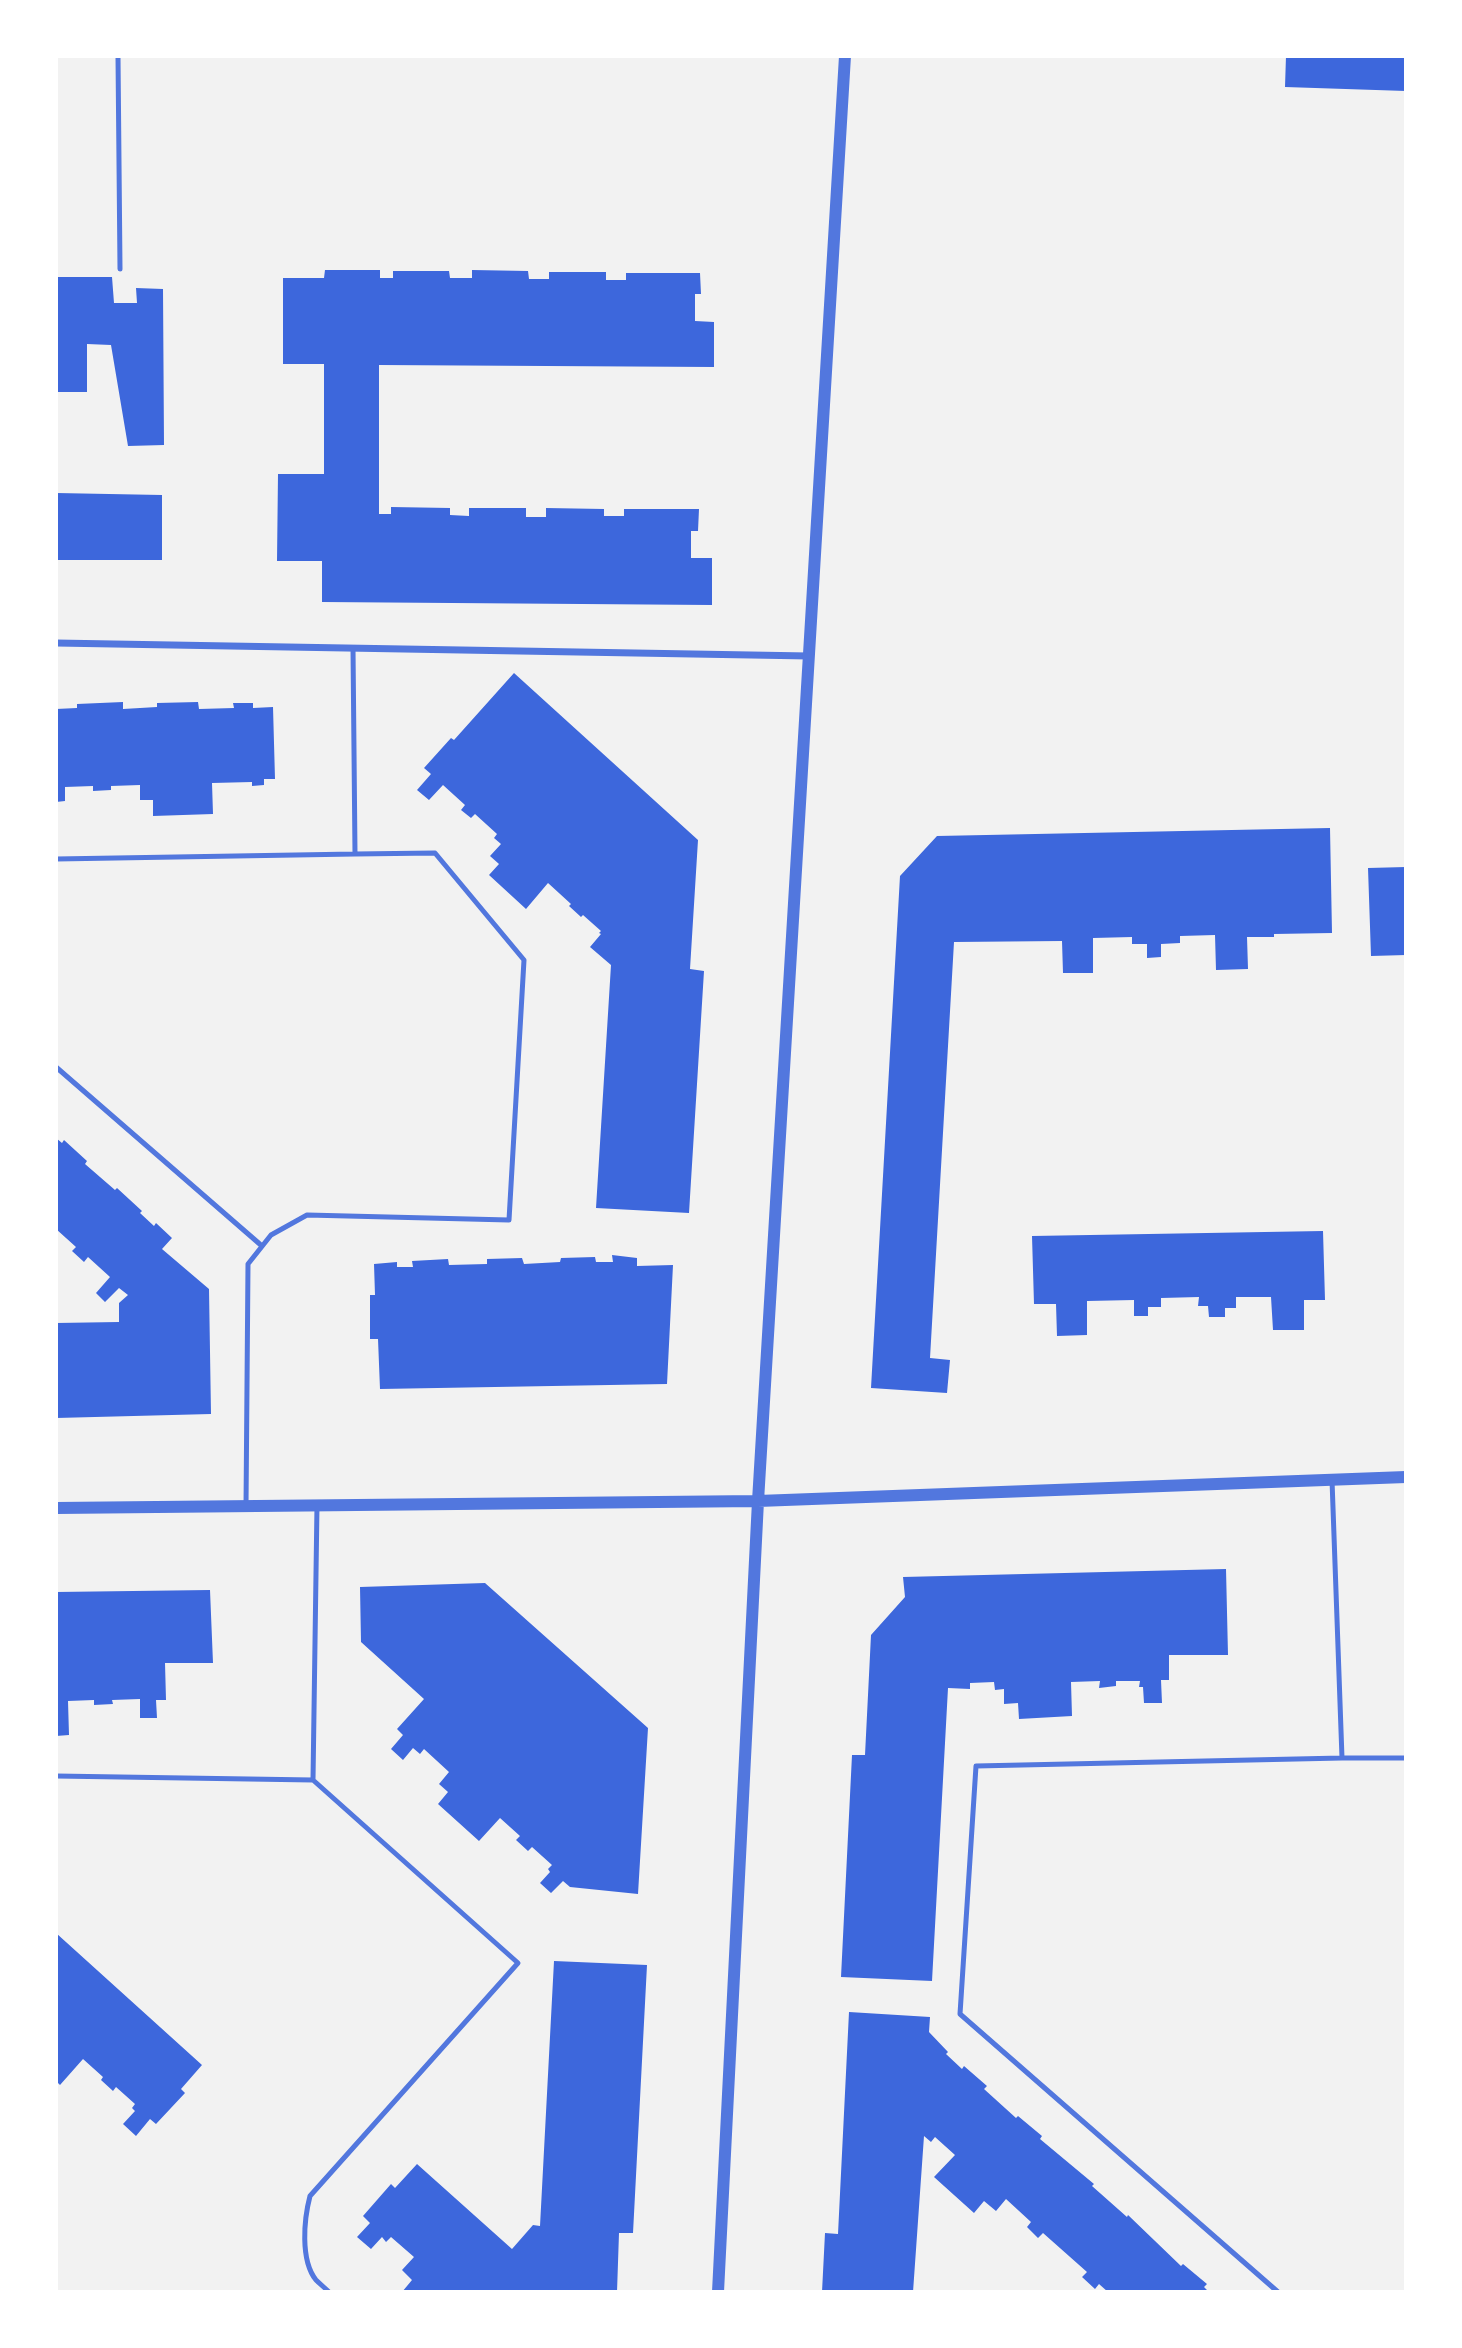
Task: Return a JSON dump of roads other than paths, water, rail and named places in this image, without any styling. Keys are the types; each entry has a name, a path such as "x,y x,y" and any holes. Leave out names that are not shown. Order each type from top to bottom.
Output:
{"street":[{"path":"718,2292 758,1501 845,56"},
{"path":"56,643 809,656"},
{"path":"56,1508 758,1501 1406,1477"}],"lane":[{"path":"118,56 120,269"},
{"path":"352,648 355,855"},
{"path":"56,859 435,853 524,960 509,1220 307,1215 271,1235 248,1265 246,1506"},
{"path":"56,1066 262,1246"},
{"path":"1332,1480 1342,1758"},
{"path":"313,1780 317,1505"},
{"path":"1278,2292 960,2014 975,1766 1406,1758"},
{"path":"56,1776 313,1780 518,1963 310,2196 304,2222 305,2249 314,2278 329,2292"}]}
